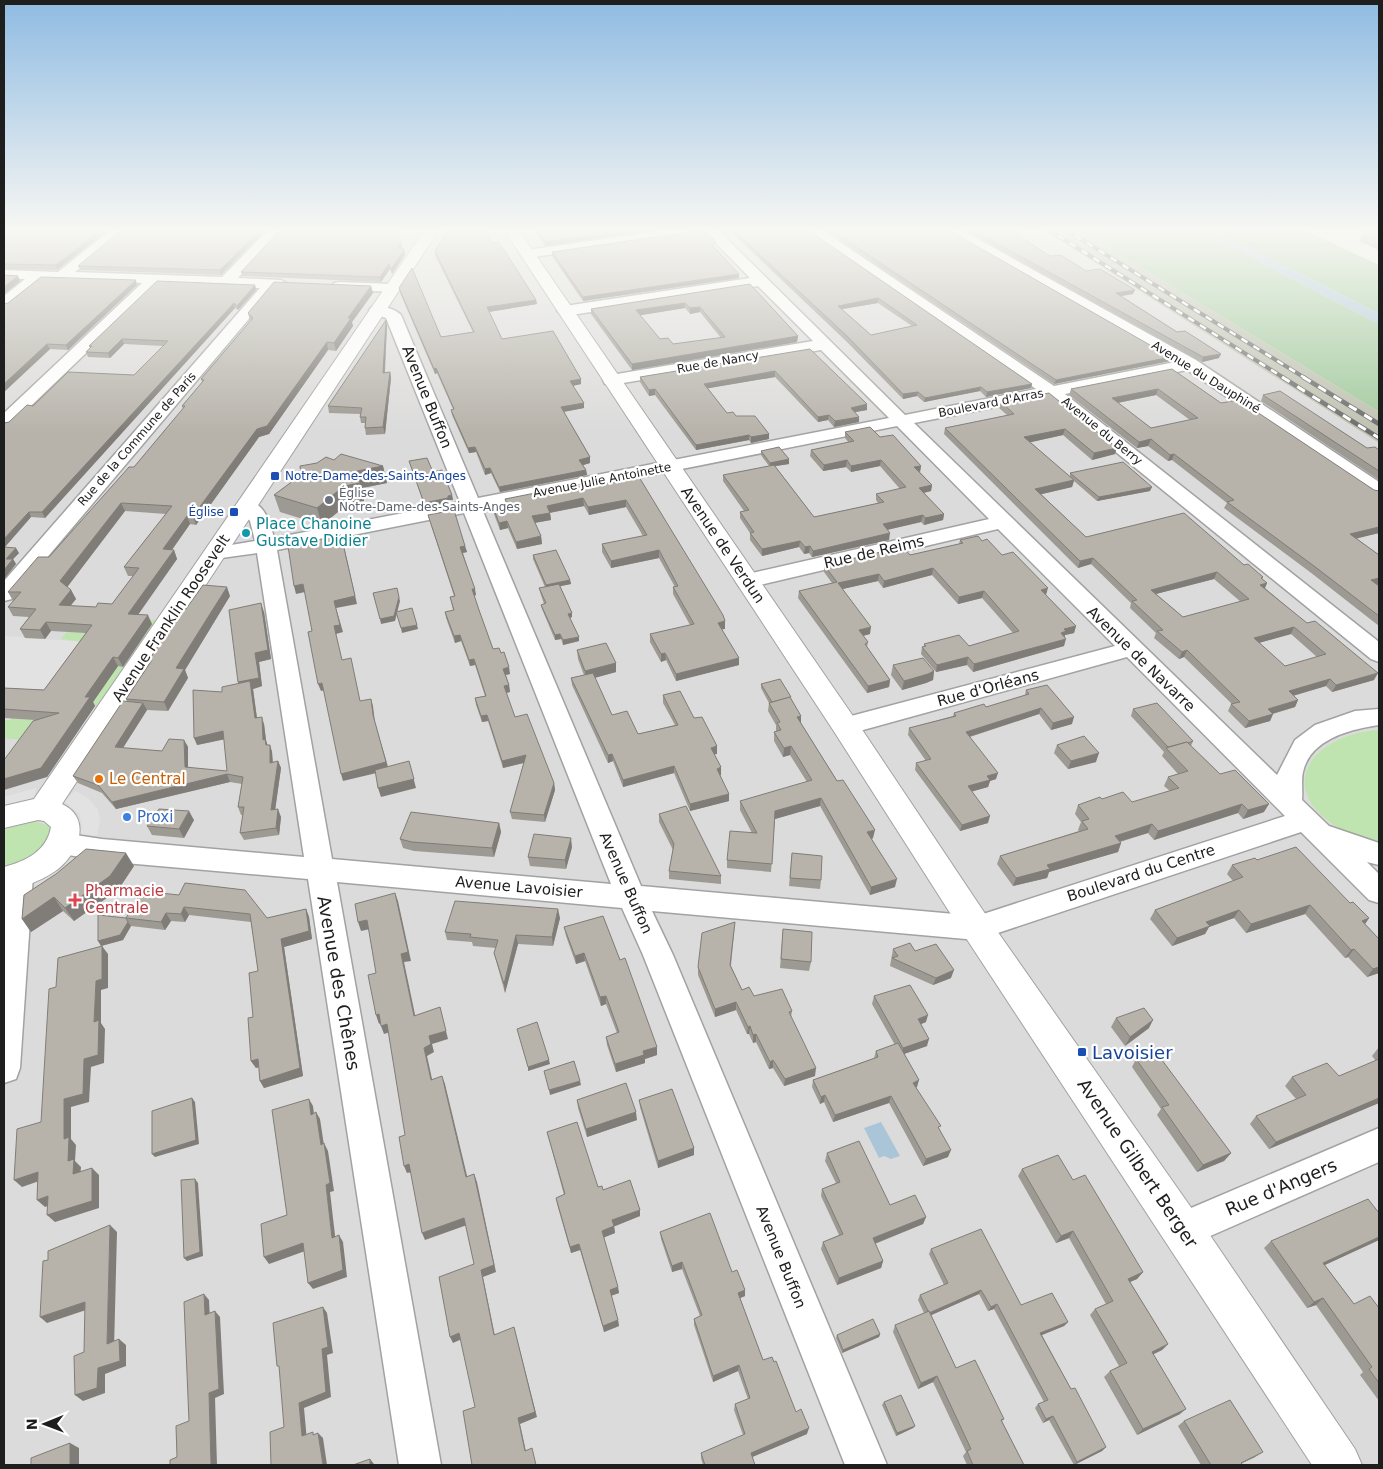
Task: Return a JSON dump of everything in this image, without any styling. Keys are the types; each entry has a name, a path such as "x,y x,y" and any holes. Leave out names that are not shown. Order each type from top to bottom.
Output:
{"street":[{"path":"4,422 137,297"},
{"name":"Rue de la Commune de Paris","path":"4,594 260,297"},
{"name":"Avenue Franklin Roosevelt","path":"43,809 387,297"},
{"name":"Avenue de Verdun","path":"555,297 845,726 934,864"},
{"path":"565,311 660,297"},
{"name":"Avenue de Navarre","path":"778,297 1130,649 1379,892"},
{"name":"Avenue du Berry","path":"911,297 1051,391 1379,654"},
{"name":"Avenue du Dauphiné","path":"1070,297 1190,364 1379,491"},
{"name":"Avenue Buffon","path":"377,310 393,316 631,897 658,955 866,1465"},
{"name":"Rue de Nancy","path":"611,380 825,344"},
{"name":"Boulevard d'Arras","path":"694,462 1190,364"},
{"name":"Avenue Julie Antoinette","path":"214,553 266,546 694,462"},
{"name":"Avenue des Chênes","path":"247,506 260,520 266,546 420,1465"},
{"name":"Rue de Reims","path":"747,581 1002,522"},
{"name":"Rue d'Orléans","path":"845,726 1130,649"},
{"path":"1379,717 1355,720 1324,731 1304,746 1290,771 1304,818 1365,851 1379,854"},
{"path":"4,817 23,811 43,809 62,817 66,825 62,844 45,863 11,877 4,1068"},
{"name":"Boulevard du Centre","path":"976,928 1304,818"},
{"name":"Avenue Lavoisier","path":"62,844 102,850 976,928"},
{"name":"Avenue Gilbert Berger","path":"934,864 1183,1230 1339,1465"},
{"name":"Rue d'Angers","path":"1183,1230 1379,1145"}],"shaded area":[{"path":"4,297 1148,297 1379,443 1379,1465 4,1465"},
{"path":"1148,297 1189,297 1379,412 1379,443"},
{"name":"Place Chanoine Gustave Didier","path":"247,506 266,546 215,553"},
{"path":"4,636 85,642 45,694 31,693 10,720 4,720"},
{"path":"36,788 35,795 31,799 4,809 4,797"},
{"path":"75,791 89,799 98,810 100,820 97,836 79,839 82,825 79,814 64,801"}],"green space":[{"path":"1189,297 1326,297 1379,324 1379,412"},
{"path":"1345,297 1379,297 1379,314"},
{"path":"112,617 157,620 97,707 90,706 30,741 4,738 4,720 10,719 31,693 84,642 61,639 67,632"},
{"path":"1379,730 1379,846 1352,836 1321,815 1309,798 1305,782 1308,767 1319,753 1334,742 1355,734"},
{"path":"35,821 49,826 52,832 41,854 13,866 4,866 4,831 14,825"}],"water":[{"path":"1326,297 1345,297 1379,314 1379,324"},
{"path":"881,1122 900,1156 891,1159 884,1156 879,1158 864,1128"}],"building":[{"path":"16,297 118,297 66,345 47,344 4,384 4,304"},
{"path":"141,297 245,297 237,306 234,303 42,512 29,512 4,539 4,423 9,422 27,405 33,406 68,372 134,375 168,341 122,339 108,353 86,352 92,346 89,346"},
{"path":"262,297 363,297 348,318 351,318 334,343 327,342 267,426 257,429 193,516 187,516 163,549 174,550 128,614 148,615 118,658 113,657 85,697 90,697 41,768 4,779 4,760 33,721 59,713 4,709 4,688 44,690 92,625 46,622 40,630 20,629 36,609 8,607 21,592 8,592 38,557 49,557 129,467 134,467 185,406 182,406 204,380 201,379 253,318 248,313","holes":["121,503 172,506 124,567 139,568 112,604 98,603 96,607 59,605 71,590 60,581"]},
{"path":"403,297 424,297 441,337 474,332 457,297 534,297 536,300 487,307 502,339 553,331 581,379 570,381 584,403 561,407 590,457 579,460 586,470 499,487 490,468 485,469 475,447 468,448 451,410 454,409 436,368 434,369"},
{"path":"670,297 762,297 798,336 632,364 591,309","holes":["685,303 690,308 700,307 725,337 673,344 668,338 660,339 636,310"]},
{"path":"805,297 905,297 1032,384 987,392 981,387 925,398 918,392 903,394 848,337","holes":["878,298 917,325 871,335 838,306"]},
{"path":"931,297 1065,297 1171,357 1056,380"},
{"path":"1093,297 1122,297 1177,332 1185,331 1221,354 1203,357"},
{"path":"386,320 383,373 390,372 383,427 365,428 366,417 360,417 362,408 328,406"},
{"path":"810,349 867,404 851,408 859,417 835,421 829,415 818,417 775,371 704,384 727,413 733,412 736,416 755,416 769,434 751,437 749,435 696,445 655,389 649,390 640,377"},
{"path":"1172,369 1221,403 1239,400 1374,490 1379,491 1379,527 1350,534 1379,555 1379,578 1371,580 1379,586 1379,616 1227,502 1234,500 1174,454 1170,455 1151,439 1139,442 1071,389","holes":["1158,389 1198,418 1151,428 1112,398"]},
{"path":"1280,391 1367,448 1375,447 1379,450 1379,471 1263,395"},
{"path":"1049,393 1117,448 1094,453 1065,429 1024,437 1074,480 1035,489 1086,537 1184,513 1244,565 1248,564 1263,577 1261,578 1267,583 1260,585 1307,623 1315,621 1378,673 1336,685 1330,679 1289,691 1298,700 1268,709 1273,714 1249,721 1231,704 1240,702 1187,650 1182,652 1157,631 1163,630 1132,601 1137,600 1093,558 1080,561 945,428 1014,414 1001,402","holes":["1217,572 1249,599 1183,617 1151,590","1294,627 1326,654 1285,666 1254,638"]},
{"path":"870,427 880,437 893,435 921,466 914,467 932,485 919,488 944,514 925,518 923,515 883,524 890,533 813,551 810,546 805,547 800,541 762,549 750,533 754,532 740,512 749,510 723,475 774,465 814,517 884,502 876,494 906,487 881,460 851,466 847,460 824,465 811,450 854,441 845,432"},
{"path":"779,447 789,459 770,463 761,451"},
{"path":"341,454 383,466 357,471 360,483 344,486 317,508 274,495 301,475 300,466 317,463 326,457 334,460"},
{"path":"427,458 433,472 442,470 452,495 448,496 448,498 424,503 409,461"},
{"path":"1123,462 1152,487 1099,497 1070,473"},
{"path":"639,477 723,615 725,621 718,623 739,658 676,674 665,653 661,654 650,634 694,624 673,587 678,586 659,550 611,561 602,544 647,535 626,500 588,507 583,498 547,506 550,513 532,516 541,536 516,542 507,521 499,523 493,507 507,504 505,499 596,481 599,485"},
{"path":"454,510 465,546 460,547 475,589 472,589 479,610 493,649 499,648 501,653 504,652 509,667 503,669 509,685 504,686 515,717 527,714 554,783 544,815 510,812 526,755 502,761 487,715 481,716 475,698 486,696 474,659 469,660 460,635 454,636 445,612 454,610 450,597 455,596 428,515"},
{"path":"341,535 355,596 334,601 340,625 334,626 342,660 351,658 360,701 371,699 373,715 386,762 341,774 322,683 318,684 308,632 312,631 303,584 294,586 288,546"},
{"path":"978,536 982,541 987,539 1002,555 1013,552 1048,588 1041,590 1076,626 1064,629 1066,631 1061,633 1066,639 974,664 968,657 937,665 922,647 926,646 924,644 959,635 969,646 1019,631 984,591 959,597 933,568 884,581 879,574 838,583 871,627 859,630 868,642 865,644 890,680 868,686 799,591 837,582 824,565 903,547 910,555 963,543 960,540"},
{"path":"4,547 16,548 6,559 13,559 4,570"},
{"path":"556,550 570,580 546,585 533,555"},
{"path":"559,584 572,613 568,614 579,637 563,640 560,634 555,635 541,605 546,603 539,588"},
{"path":"203,585 227,587 176,668 184,669 164,702 126,699 182,609 186,609"},
{"path":"397,588 399,597 394,616 380,619 373,593"},
{"path":"261,603 268,650 255,653 259,678 238,682 229,610"},
{"path":"412,608 417,625 401,628 396,612"},
{"path":"606,643 616,663 585,671 577,650"},
{"path":"923,658 934,671 904,681 893,665"},
{"path":"593,673 612,715 627,711 638,734 678,725 663,695 680,691 694,718 702,717 717,746 711,748 721,767 717,769 729,794 690,804 674,766 623,780 612,754 608,755 571,678"},
{"path":"780,679 791,697 772,702 761,684"},
{"path":"250,681 255,718 262,717 263,740 265,739 266,745 270,745 270,763 278,761 271,810 278,809 276,828 240,833 244,807 238,807 243,777 227,774 112,802 98,785 73,776 123,701 143,703 115,747 162,751 169,739 184,740 185,767 227,771 223,731 194,738 193,690 222,692 222,687"},
{"path":"1047,685 1074,717 1053,723 1041,708 966,732 998,773 987,776 990,780 968,786 990,816 962,825 916,763 931,759 909,728 956,716 954,713 984,704 986,707 1029,694 1026,690"},
{"path":"790,697 801,716 797,717 837,781 843,780 875,830 867,832 897,879 871,887 821,798 775,811 772,864 727,860 730,831 757,833 740,801 812,780 791,746 784,748 774,732 781,730 777,723 780,722 769,703"},
{"path":"1157,703 1193,741 1168,747 1133,709"},
{"path":"1084,736 1099,753 1071,761 1057,745"},
{"path":"1187,742 1220,774 1235,770 1269,804 1248,810 1242,804 1158,831 1152,824 1115,836 1121,843 1047,865 1050,869 1016,878 1000,856 1088,829 1082,821 1089,819 1078,805 1100,797 1102,799 1123,792 1132,802 1179,788 1168,777 1188,771 1166,748"},
{"path":"409,761 414,779 378,788 375,770"},
{"path":"686,806 721,876 669,871 674,844 659,814"},
{"path":"159,809 189,811 179,829 147,826"},
{"path":"411,812 499,823 492,848 412,842 400,839"},
{"path":"534,834 571,838 565,860 528,857"},
{"path":"1296,847 1350,903 1353,902 1369,918 1362,921 1379,939 1379,967 1373,969 1354,949 1351,950 1310,905 1251,924 1239,910 1206,922 1210,926 1177,938 1155,910 1243,877 1232,865 1255,858 1257,860"},
{"path":"86,849 126,853 110,876 65,908 54,897 22,919 24,895 56,874"},
{"path":"792,853 822,856 821,880 790,878"},
{"path":"185,883 245,890 267,918 306,909 309,931 281,939 300,1068 260,1081 258,1059 251,1061 248,1018 253,1017 249,973 258,971 250,914 184,907 181,914 166,913 161,922 126,918 142,891 179,895"},
{"path":"395,893 408,952 401,954 414,1016 440,1007 446,1031 429,1036 431,1044 424,1048 431,1080 442,1076 466,1177 474,1174 494,1265 481,1270 494,1335 514,1327 535,1412 518,1418 525,1451 532,1448 536,1465 472,1465 463,1411 475,1407 459,1333 450,1337 439,1277 474,1264 464,1218 422,1233 409,1164 404,1166 399,1137 405,1135 387,1024 381,1026 379,1014 376,1015 368,975 376,973 367,920 358,922 355,904"},
{"path":"455,901 558,909 552,937 516,935 504,984 494,953 498,940 470,937 471,934 445,932"},
{"path":"98,915 126,918 128,922 120,935 98,941"},
{"path":"603,916 620,960 625,958 657,1047 643,1051 644,1055 615,1064 606,1037 619,1032 606,996 600,997 584,953 575,956 564,927"},
{"path":"735,922 730,965 742,990 749,987 754,996 782,989 792,1011 789,1012 816,1068 785,1079 773,1060 770,1062 756,1034 753,1035 750,1026 748,1027 736,1002 715,1009 698,967 702,933"},
{"path":"783,929 812,932 811,962 781,959"},
{"path":"910,943 915,951 936,944 954,970 936,978 892,958 898,956 893,949"},
{"path":"102,946 102,979 96,981 94,1022 99,1020 98,1055 84,1059 83,1094 64,1099 64,1139 69,1137 68,1161 74,1159 73,1174 92,1168 92,1201 47,1215 48,1196 37,1200 38,1172 14,1180 17,1129 41,1122 49,989 56,987 58,958"},
{"path":"910,985 928,1015 918,1019 929,1039 903,1048 874,996"},
{"path":"1144,1008 1153,1020 1130,1037 1116,1018"},
{"path":"537,1022 549,1060 528,1067 517,1029"},
{"path":"898,1043 919,1080 913,1083 941,1126 938,1127 951,1150 926,1159 891,1096 835,1115 825,1095 821,1097 813,1080 878,1057 876,1051"},
{"path":"1156,1052 1231,1153 1203,1165 1162,1107 1169,1105 1136,1059"},
{"path":"1379,1059 1379,1098 1276,1142 1256,1116 1306,1095 1292,1077 1327,1063 1339,1076"},
{"path":"574,1061 580,1081 549,1090 544,1071"},
{"path":"626,1083 636,1112 586,1129 577,1100"},
{"path":"672,1089 694,1148 658,1161 639,1100"},
{"path":"192,1098 196,1140 152,1154 152,1111"},
{"path":"309,1099 311,1115 316,1112 321,1145 324,1143 330,1183 326,1185 332,1238 339,1235 343,1270 308,1283 303,1243 264,1257 261,1224 287,1215 272,1110"},
{"path":"577,1122 598,1187 602,1186 603,1190 630,1180 640,1210 612,1220 614,1226 602,1231 618,1287 610,1290 618,1320 603,1326 579,1244 570,1247 556,1198 565,1194 547,1132"},
{"path":"859,1141 890,1205 915,1195 926,1217 873,1238 883,1261 839,1278 823,1242 843,1234 822,1189 840,1182 827,1153"},
{"path":"1058,1155 1073,1180 1085,1175 1143,1272 1128,1279 1168,1344 1152,1352 1186,1409 1143,1429 1110,1371 1127,1363 1095,1309 1113,1301 1073,1231 1061,1236 1022,1169"},
{"path":"195,1179 200,1252 184,1258 181,1180"},
{"path":"1368,1199 1379,1213 1379,1237 1323,1263 1354,1304 1370,1296 1379,1308 1379,1383 1369,1369 1372,1367 1323,1298 1314,1302 1271,1241"},
{"path":"710,1213 732,1272 737,1270 745,1290 738,1293 763,1360 772,1357 774,1362 776,1361 796,1412 801,1409 809,1428 751,1453 755,1465 705,1465 701,1453 745,1434 735,1404 750,1398 739,1365 713,1376 694,1319 702,1315 682,1262 672,1266 660,1232"},
{"path":"110,1225 107,1344 119,1339 120,1361 98,1368 97,1388 75,1395 74,1356 84,1352 85,1302 40,1317 43,1261 48,1260 48,1251"},
{"path":"981,1229 1021,1305 1052,1293 1068,1322 1040,1333 1071,1389 1075,1388 1106,1447 1077,1462 1053,1416 1046,1419 1038,1404 1048,1400 997,1304 991,1307 981,1290 929,1313 920,1295 948,1283 931,1249"},
{"path":"204,1294 205,1315 215,1311 219,1389 209,1393 211,1465 170,1465 170,1460 177,1457 176,1426 189,1421 184,1302"},
{"path":"323,1307 328,1347 322,1349 326,1392 299,1403 302,1436 313,1432 313,1435 318,1433 323,1465 271,1465 270,1432 284,1427 273,1323"},
{"path":"929,1311 956,1368 975,1360 1004,1419 1001,1420 1024,1465 973,1465 967,1451 971,1449 937,1376 921,1383 895,1325"},
{"path":"873,1319 880,1334 843,1350 837,1335"},
{"path":"901,1395 915,1426 897,1433 884,1402"},
{"path":"1230,1400 1263,1452 1241,1463 1243,1465 1211,1465 1184,1421"},
{"path":"70,1443 70,1465 31,1465 31,1458"},
{"path":"370,1459 370,1465 353,1465"}],"railway":[{"path":"1155,297 1284,378"},
{"path":"1174,297 1305,378"},
{"path":"1282,377 1379,438"},
{"path":"1303,377 1379,424"}],"place":[{"name":"Notre-Dame-des-Saints-Anges","path":"275,476"},
{"name":"Église Notre-Dame-des-Saints-Anges","path":"329,500"},
{"name":"Église","path":"234,512"},
{"name":"Place Chanoine Gustave Didier","path":"246,533"},
{"name":"Le Central","path":"99,779"},
{"name":"Proxi","path":"127,817"},
{"name":"Pharmacie Centrale","path":"75,900"},
{"name":"Lavoisier","path":"1082,1052"}]}
